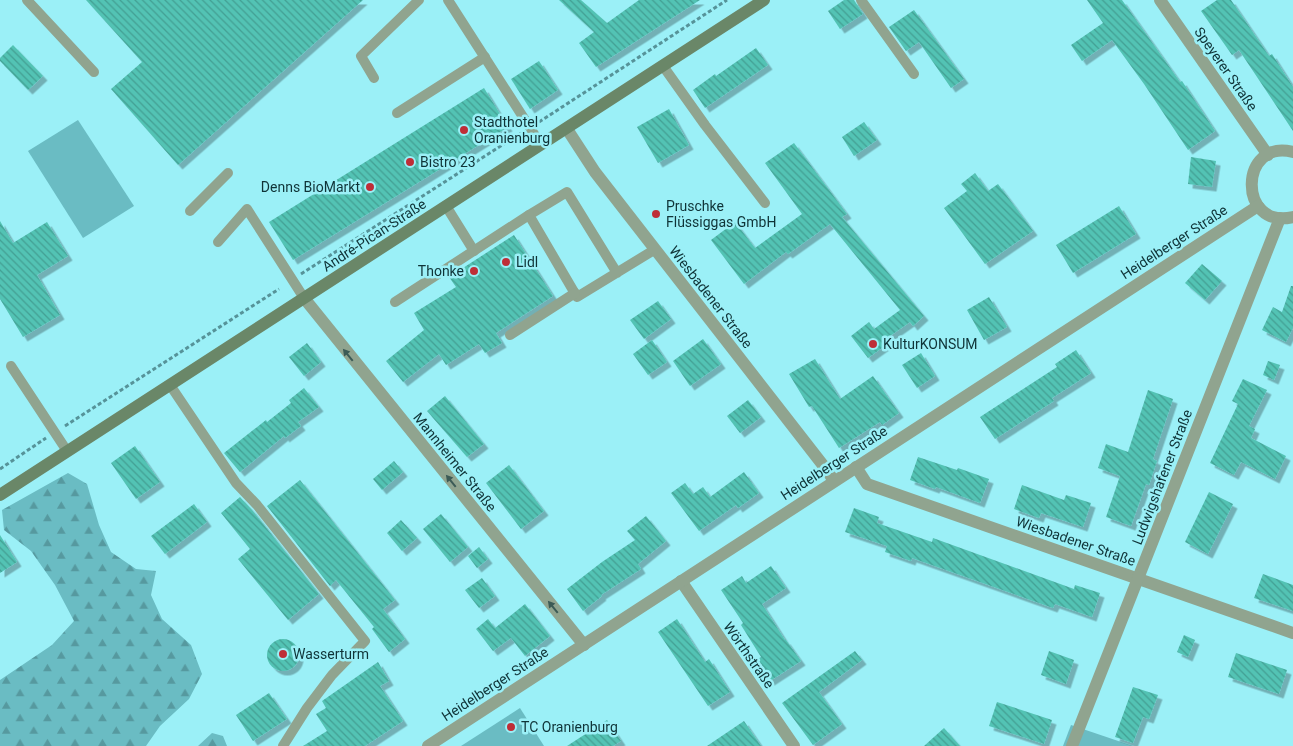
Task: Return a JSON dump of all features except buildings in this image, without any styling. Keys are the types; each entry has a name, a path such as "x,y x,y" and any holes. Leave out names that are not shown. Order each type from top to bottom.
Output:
{"street":[{"name":"André-Pican-Straße","path":"0,495 764,0"},
{"name":"Speyerer Straße","path":"1160,0 1268,155"},
{"name":"Wiesbadener Straße","path":"567,129 596,172 654,250 834,481"},
{"path":"1293,152 1276,152 1268,155 1257,164 1252,174 1250,185 1252,196 1264,212 1280,218 1293,217"},
{"name":"Heidelberger Straße","path":"428,746 1258,206"},
{"name":"Ludwigshafener Straße","path":"1072,746 1280,218"},
{"name":"Mannheimer Straße","path":"304,298 584,645"},
{"name":"Wiesbadener Straße","path":"856,467 867,484 1293,633"},
{"name":"Wörthstraße","path":"681,582 794,746"}],"lane":[{"path":"27,0 94,72"},
{"path":"374,78 361,56 419,0"},
{"path":"448,0 541,145"},
{"path":"861,0 914,74"},
{"path":"397,113 485,57"},
{"path":"663,66 765,204"},
{"path":"190,211 228,173"},
{"path":"395,302 567,192 618,273"},
{"path":"446,206 474,251"},
{"path":"218,242 247,209 304,298"},
{"path":"529,215 578,297 654,250"},
{"path":"510,335 576,293"},
{"path":"11,366 67,451"},
{"path":"170,385 236,483 257,504 365,641 332,675 307,708 283,746"}],"path":[{"path":"301,274 727,0"},
{"path":"59,430 279,289"},
{"path":"0,469 53,434"}],"green space":[{"path":"78,120 134,206 83,238 28,151"},
{"path":"68,473 87,484 99,525 111,552 136,569 156,571 151,595 162,619 191,645 202,674 189,699 160,726 146,746 0,746 0,680 52,645 74,621 55,585 31,551 4,530 2,510"},
{"name":"TC Oranienburg","path":"520,708 544,746 461,746"},
{"path":"1071,725 1133,746 1063,746"},
{"path":"212,733 223,736 227,746 198,746"}],"place":[{"name":"Stadthotel Oranienburg","path":"464,130"},
{"name":"Bistro 23","path":"410,162"},
{"name":"Denns BioMarkt","path":"370,187"},
{"name":"Pruschke Flüssiggas GmbH","path":"656,214"},
{"name":"Lidl","path":"506,262"},
{"name":"Thonke","path":"474,271"},
{"name":"KulturKONSUM","path":"873,344"},
{"name":"Wasserturm","path":"283,654"},
{"name":"TC Oranienburg","path":"511,727"}]}
